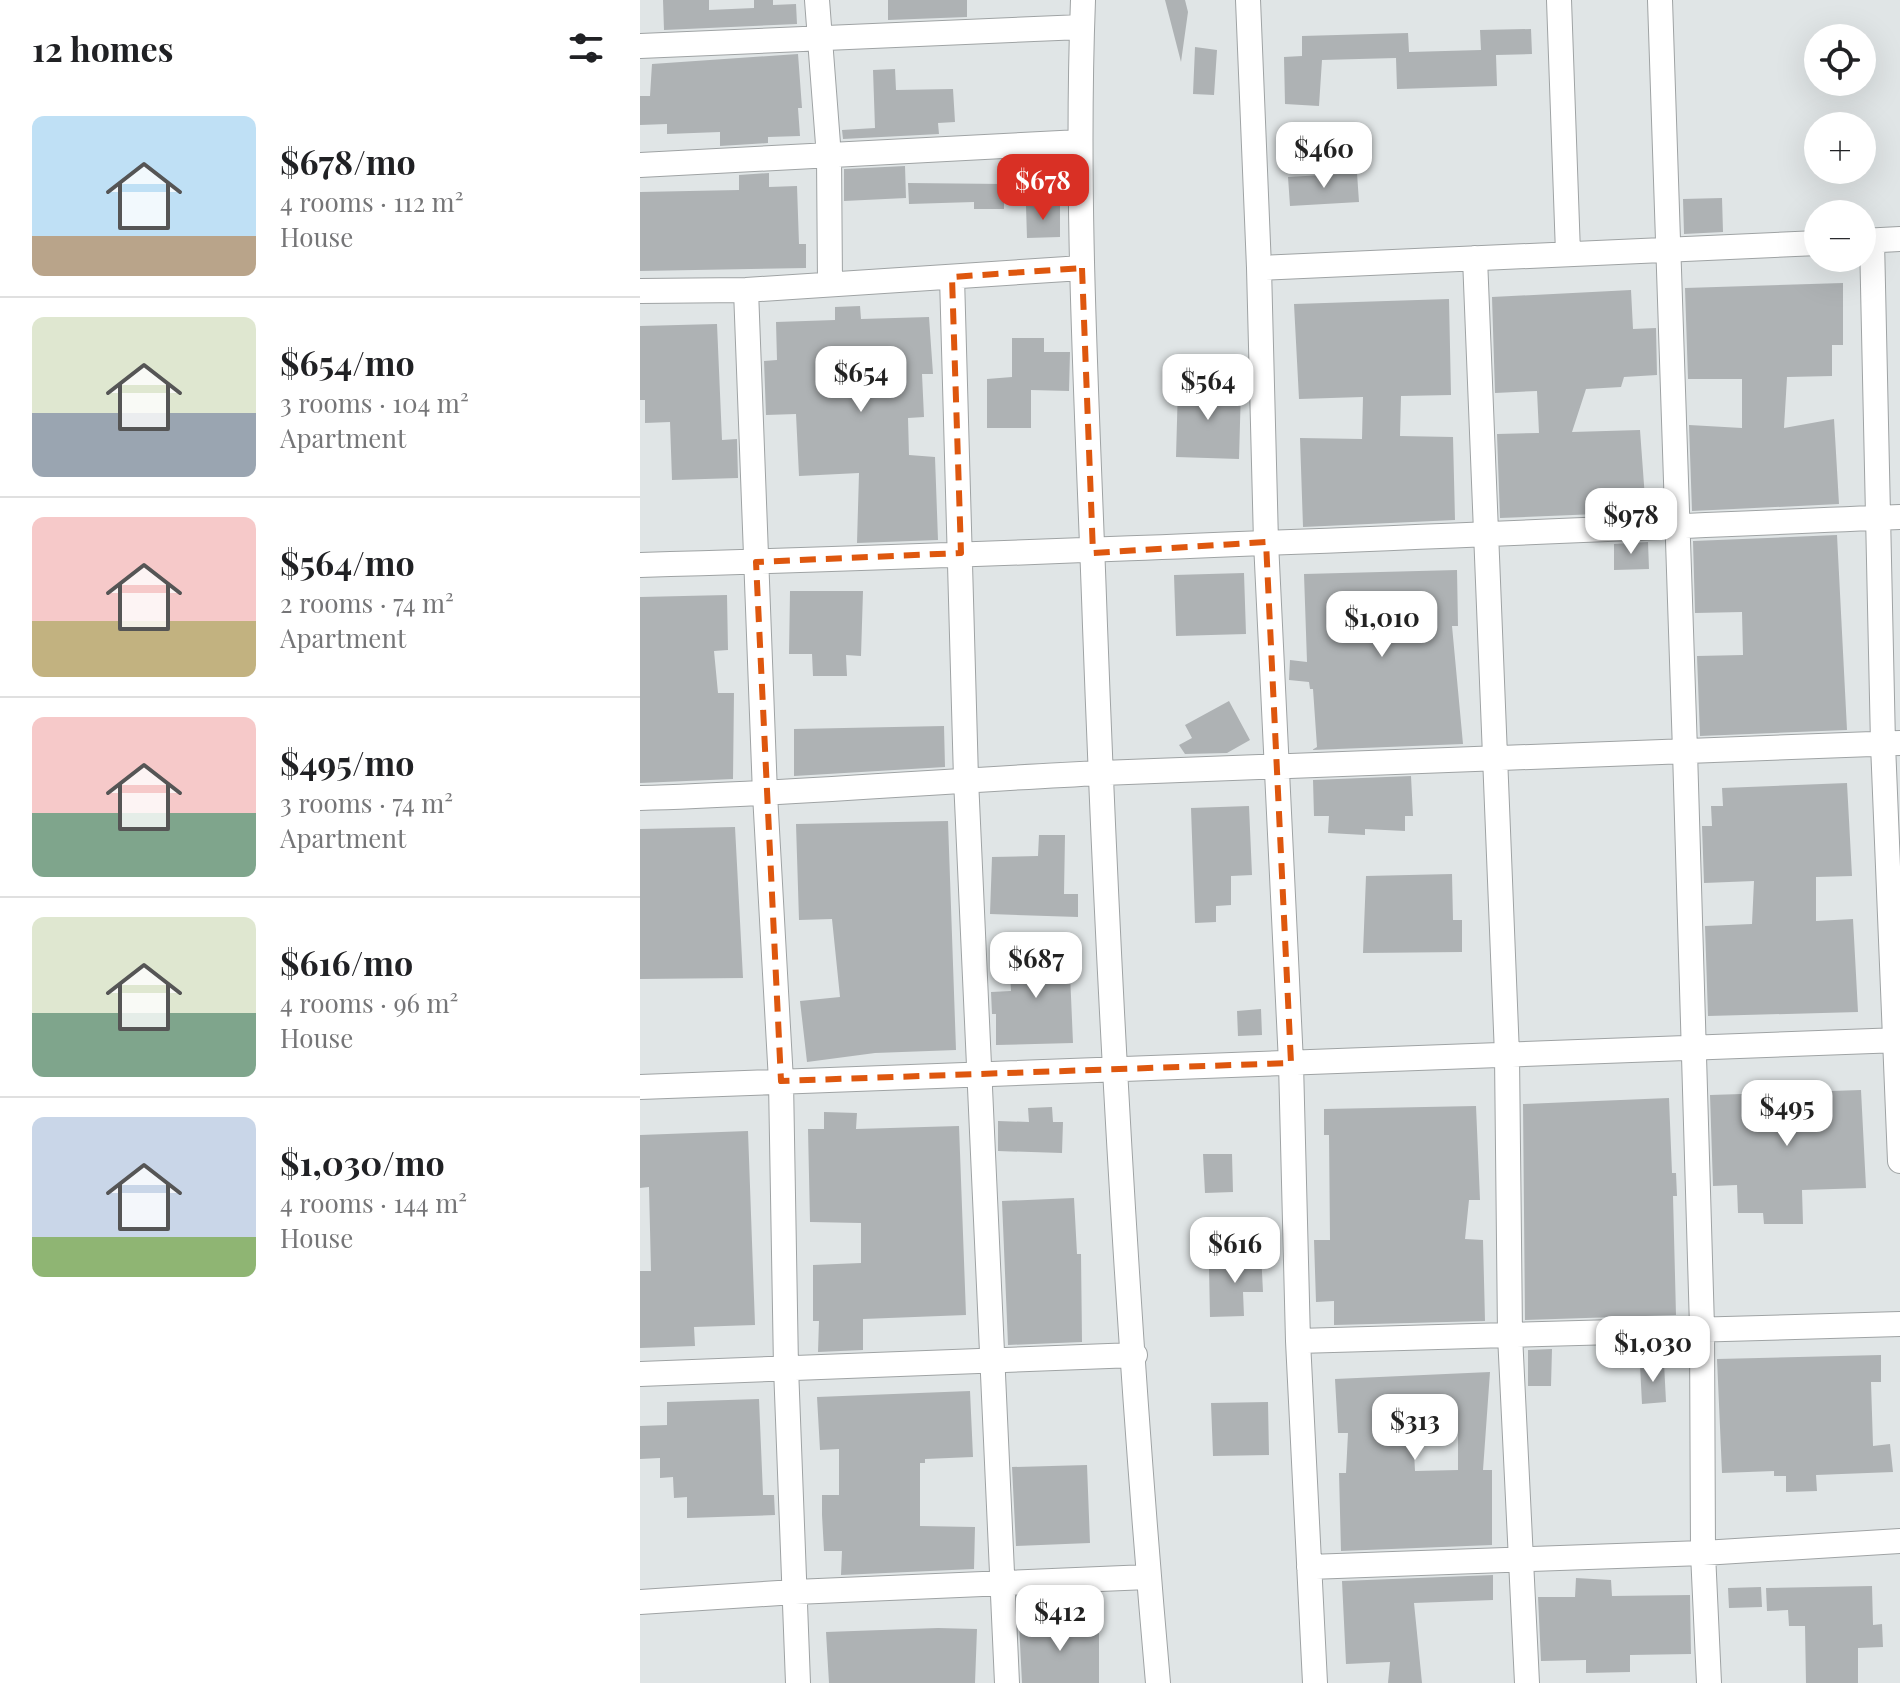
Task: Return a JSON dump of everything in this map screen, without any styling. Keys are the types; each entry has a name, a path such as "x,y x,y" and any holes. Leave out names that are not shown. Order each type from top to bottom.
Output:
{"street":[{"path":"817,0 829,157 830,283"},
{"path":"1083,0 1080,142 1082,268 1101,773 1115,1068 1148,1577 1158,1683"},
{"path":"1248,0 1266,542 1291,1063 1298,1341 1315,1683"},
{"path":"1559,0 1568,253"},
{"path":"1660,0 1694,1047 1702,1327 1703,1553 1709,1683"},
{"path":"640,46 1082,27"},
{"path":"640,165 1080,142"},
{"path":"1876,240 1900,239"},
{"path":"1259,268 1804,244"},
{"path":"1475,258 1507,1055 1510,1335 1527,1683"},
{"path":"640,291 746,290 1082,268"},
{"path":"1870,272 1890,518 1900,1161"},
{"path":"952,277 966,779 982,1075 1007,1683"},
{"path":"746,290 765,794 781,1081 786,1367 798,1683"},
{"path":"640,565 961,553 1093,553 1266,542 1890,518"},
{"path":"640,798 765,794 966,779 1276,765 1892,744"},
{"path":"640,1087 1897,1040"},
{"path":"1298,1341 1702,1327 1900,1324"},
{"path":"640,1374 1135,1355"},
{"path":"1309,1567 1522,1557 1703,1553 1900,1541"},
{"path":"640,1602 1148,1577"}],"highlighted area":[{"path":"1082,268 1093,553 1266,542 1291,1063 781,1081 756,562 961,553 952,277"}],"building":[{"path":"663,0 709,0 709,10 754,8 754,0 773,0 773,5 796,4 797,24 664,30"},
{"path":"888,0 967,0 967,17 888,20"},
{"path":"1165,0 1185,0 1188,12 1181,62"},
{"path":"1531,29 1532,54 1496,55 1497,86 1397,89 1396,58 1322,60 1319,106 1285,104 1284,57 1302,56 1302,36 1408,33 1409,52 1481,50 1480,30"},
{"path":"1195,47 1217,50 1214,95 1193,94"},
{"path":"798,54 802,108 798,108 800,136 768,137 768,143 720,146 720,132 667,134 667,124 640,125 640,96 650,96 652,64"},
{"path":"895,69 896,90 953,89 955,122 938,123 939,134 843,139 842,130 875,128 873,70"},
{"path":"905,166 906,198 844,201 844,169"},
{"path":"769,173 769,187 797,186 799,244 806,244 806,268 640,271 640,192 739,190 739,175"},
{"path":"1357,173 1359,202 1290,206 1288,177"},
{"path":"908,183 1004,184 1004,209 974,209 974,202 909,204"},
{"path":"1722,198 1723,232 1684,234 1683,199"},
{"path":"1026,206 1060,206 1060,237 1027,238"},
{"path":"1843,283 1843,345 1832,345 1832,376 1787,377 1784,428 1834,419 1839,504 1692,511 1689,425 1742,428 1742,379 1688,379 1685,288"},
{"path":"1631,290 1633,329 1656,328 1657,375 1624,377 1621,387 1586,389 1572,432 1640,430 1646,512 1500,518 1497,434 1539,433 1537,391 1495,393 1492,297"},
{"path":"1449,299 1451,395 1401,396 1400,436 1453,437 1455,520 1303,527 1300,438 1362,439 1363,397 1299,399 1294,304"},
{"path":"860,306 861,319 929,317 933,374 922,374 924,417 908,418 909,455 935,457 938,540 857,543 859,473 799,476 796,414 766,415 764,361 777,360 776,322 835,320 835,307"},
{"path":"717,324 722,440 737,439 738,478 672,480 670,422 645,423 645,400 640,400 640,326"},
{"path":"1012,338 1044,338 1044,352 1070,352 1069,391 1031,390 1031,428 987,428 987,379 1012,377"},
{"path":"1178,386 1241,388 1239,459 1176,457"},
{"path":"1837,535 1847,730 1700,736 1697,656 1743,655 1742,612 1695,613 1693,541"},
{"path":"1648,542 1649,569 1614,570 1614,544"},
{"path":"1457,570 1458,626 1452,626 1463,744 1312,750 1317,747 1313,689 1310,689 1309,682 1289,680 1290,660 1307,662 1304,574"},
{"path":"1244,573 1246,634 1176,636 1174,575"},
{"path":"790,591 863,591 861,656 846,655 847,676 813,676 812,654 789,654"},
{"path":"727,595 728,650 714,651 718,693 734,693 733,779 640,783 640,597"},
{"path":"1229,701 1250,740 1227,753 1185,754 1179,745 1192,738 1185,725"},
{"path":"944,726 945,767 794,776 794,729"},
{"path":"1411,776 1413,816 1405,816 1405,831 1365,829 1365,835 1328,833 1329,816 1314,816 1313,780"},
{"path":"1847,783 1852,876 1816,877 1816,921 1853,919 1858,1012 1708,1016 1705,926 1752,924 1754,881 1704,883 1702,826 1712,826 1711,806 1723,806 1722,788"},
{"path":"1249,806 1252,875 1231,876 1231,905 1216,906 1216,922 1195,923 1191,808"},
{"path":"948,821 956,1050 875,1053 807,1062 800,1001 840,997 832,919 799,920 796,824"},
{"path":"735,827 743,978 640,979 640,829"},
{"path":"1039,835 1065,835 1064,894 1078,894 1078,917 990,914 992,857 1038,856"},
{"path":"1452,874 1453,920 1462,920 1462,952 1363,953 1366,876"},
{"path":"1069,950 1073,1043 996,1045 996,1014 992,1014 991,992 1011,991 1009,953"},
{"path":"1261,1009 1262,1035 1238,1036 1237,1011"},
{"path":"1861,1090 1866,1188 1802,1190 1803,1224 1764,1224 1763,1213 1738,1213 1737,1185 1713,1186 1710,1095"},
{"path":"1669,1098 1672,1173 1676,1173 1677,1196 1673,1196 1676,1315 1525,1320 1523,1104"},
{"path":"1476,1106 1480,1200 1469,1200 1465,1239 1483,1240 1485,1321 1334,1325 1334,1301 1316,1302 1314,1240 1330,1240 1329,1135 1324,1135 1324,1109"},
{"path":"1052,1107 1053,1122 1063,1122 1062,1153 998,1151 998,1121 1029,1122 1028,1108"},
{"path":"824,1112 857,1113 856,1129 959,1126 966,1315 863,1319 863,1350 818,1352 819,1321 813,1321 813,1265 861,1263 861,1223 810,1222 808,1129 824,1129"},
{"path":"748,1131 755,1325 694,1327 695,1346 640,1348 640,1271 651,1271 649,1187 640,1188 640,1135"},
{"path":"1203,1154 1232,1154 1233,1192 1205,1193"},
{"path":"1074,1198 1077,1254 1081,1254 1082,1342 1008,1345 1002,1201"},
{"path":"1235,1252 1261,1252 1263,1292 1243,1292 1244,1316 1210,1317 1209,1268 1235,1268"},
{"path":"1552,1349 1551,1386 1528,1386 1528,1350"},
{"path":"1881,1355 1881,1382 1871,1382 1873,1446 1890,1444 1893,1472 1816,1475 1817,1491 1786,1492 1786,1476 1774,1476 1774,1471 1722,1473 1717,1359"},
{"path":"1664,1363 1666,1402 1642,1404 1640,1365"},
{"path":"1490,1372 1483,1470 1492,1470 1492,1545 1341,1551 1339,1473 1346,1473 1348,1433 1338,1433 1335,1379","holes":["1458,1430 1458,1470 1415,1471 1413,1432"]},
{"path":"970,1391 973,1457 925,1459 925,1463 920,1463 920,1526 975,1527 974,1569 841,1575 842,1551 824,1551 822,1515 822,1495 839,1495 839,1449 820,1450 817,1397"},
{"path":"759,1399 763,1495 774,1495 775,1515 687,1518 687,1497 674,1498 673,1477 660,1478 660,1458 640,1459 640,1426 667,1425 667,1402"},
{"path":"1268,1402 1269,1455 1213,1456 1211,1403"},
{"path":"1087,1465 1090,1543 1016,1546 1012,1467"},
{"path":"1493,1575 1493,1600 1414,1603 1422,1683 1388,1683 1390,1662 1346,1664 1342,1581"},
{"path":"1576,1578 1611,1580 1612,1596 1690,1595 1691,1654 1630,1655 1630,1672 1586,1673 1586,1660 1541,1661 1538,1597 1575,1597"},
{"path":"1872,1586 1873,1625 1882,1624 1883,1647 1858,1648 1858,1683 1806,1683 1805,1626 1789,1626 1788,1610 1767,1611 1766,1588"},
{"path":"1761,1587 1762,1607 1729,1608 1728,1588"},
{"path":"1019,1624 1099,1624 1099,1683 1022,1683"},
{"path":"977,1629 975,1683 829,1683 826,1632"}]}
